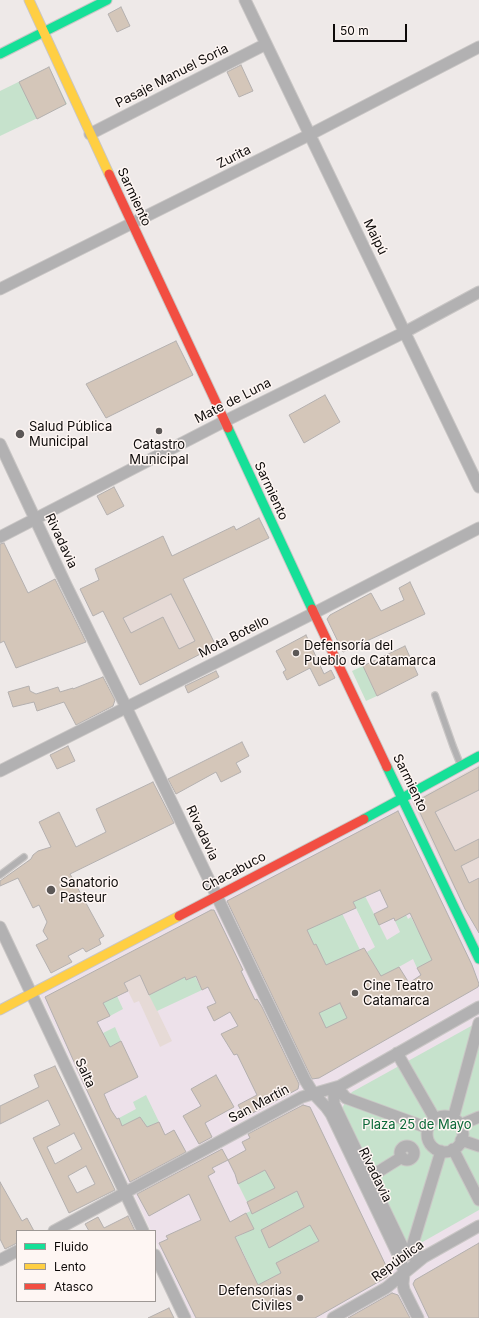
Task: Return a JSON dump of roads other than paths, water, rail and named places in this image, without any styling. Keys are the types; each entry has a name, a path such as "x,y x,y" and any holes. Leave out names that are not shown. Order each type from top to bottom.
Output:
{"street":[{"name":"Sarmiento","path":"29,0 314,613 479,959"},
{"path":"0,54 107,0"},
{"name":"Maipú","path":"246,0 309,135 479,487"},
{"name":"Pasaje Manuel Soria","path":"90,134 266,44"},
{"name":"Zurita","path":"0,289 309,135 479,47"},
{"name":"Mate de Luna","path":"0,537 225,421 405,332 479,292"},
{"name":"Rivadavia","path":"0,444 305,1080 313,1093 331,1114 401,1261 404,1273 404,1290 418,1318"},
{"name":"Mota Botello","path":"0,771 479,528"},
{"name":"Chacabuco","path":"0,1010 403,798 479,756"},
{"name":"Salta","path":"0,927 143,1230"},
{"name":"San Martín","path":"56,1230 302,1097 313,1093 341,1089 397,1053 479,1007"},
{"path":"457,1122 479,1023"},
{"path":"397,1053 435,1119"},
{"path":"341,1089 346,1098 428,1128"},
{"name":"Rivadavia","path":"341,1089 334,1095 334,1104 404,1250 410,1255 424,1257"},
{"path":"444,1116 457,1122 462,1130 461,1140 453,1149 449,1151 441,1151 432,1146 427,1138 428,1128 435,1119 444,1116"},
{"path":"457,1122 479,1117"},
{"path":"461,1140 479,1146"},
{"path":"373,1174 402,1157 400,1153 404,1148 408,1147 413,1151 429,1142"},
{"path":"453,1149 479,1200"},
{"path":"411,1250 441,1151"},
{"name":"República","path":"333,1318 386,1288 424,1257 479,1226"},
{"path":"0,1260 16,1252"},
{"path":"156,1257 185,1318"}],"lane":[{"path":"435,696 461,766"},
{"path":"0,875 24,857"}],"place":[{"name":"Catastro Municipal","path":"159,431"},
{"name":"Salud Pública Municipal","path":"20,434"},
{"name":"Defensoría del Pueblo de Catamarca","path":"296,653"},
{"name":"Sanatorio Pasteur","path":"51,890"},
{"name":"Cine Teatro Catamarca","path":"355,993"},
{"name":"Defensorias Civiles","path":"300,1298"}],"park label":[{"name":"Plaza 25 de Mayo","path":"417,1125"}]}
